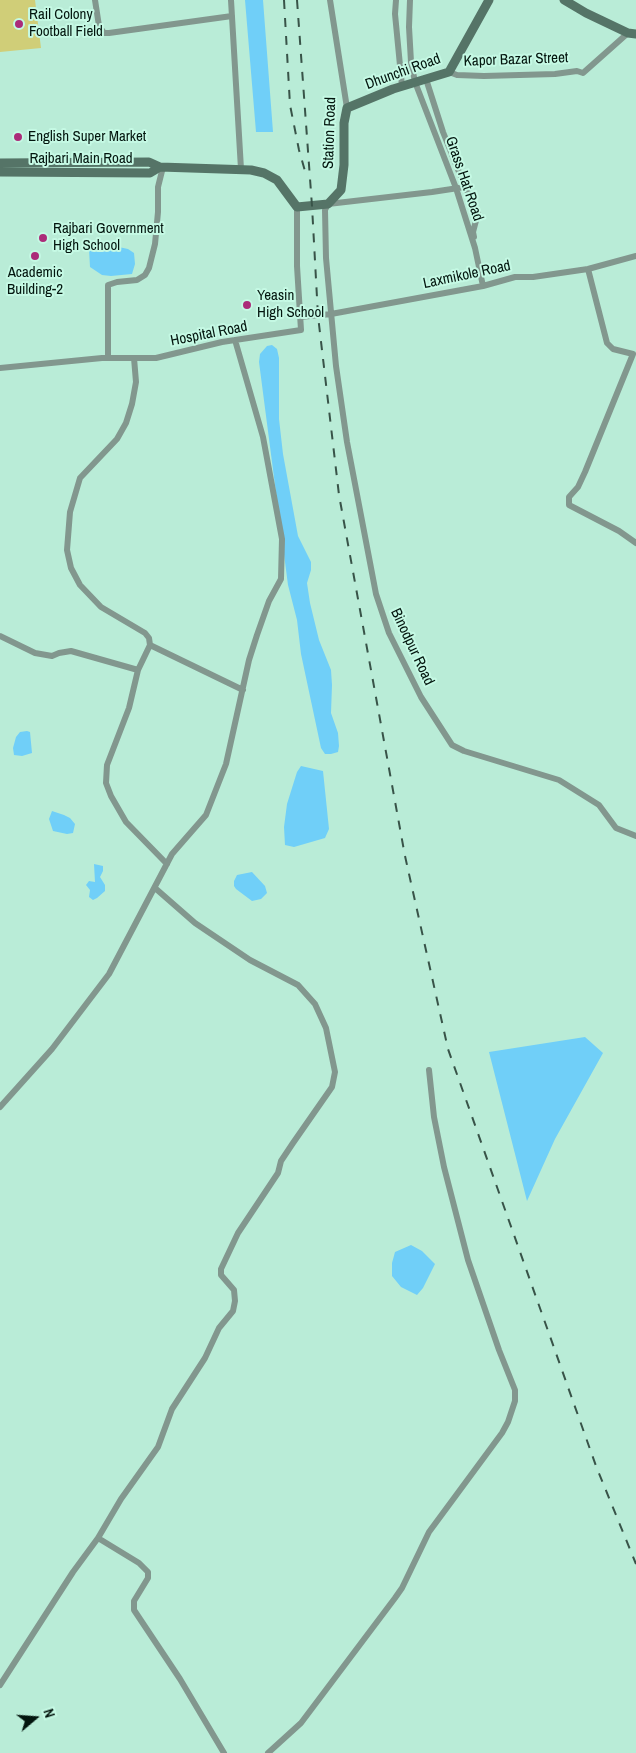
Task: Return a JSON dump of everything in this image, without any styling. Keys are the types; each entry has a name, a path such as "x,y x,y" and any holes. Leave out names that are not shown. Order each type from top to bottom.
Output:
{"street":[{"path":"95,0 99,26 104,33 232,16"},
{"path":"231,0 241,168"},
{"name":"Station Road","path":"328,204 341,190 344,165 344,123 347,108 330,0"},
{"path":"396,0 395,14 402,86"},
{"name":"Grass Hat Road","path":"410,0 411,62 415,82 456,188 475,248 483,286"},
{"name":"Dhunchi Road","path":"347,108 392,88 449,72 489,0"},
{"path":"564,0 586,13 632,34"},
{"name":"Kapor Bazar Street","path":"449,72 457,75 484,76 577,71 583,73 632,34"},
{"path":"426,79 443,132 465,187 478,213 473,232 475,248"},
{"name":"Rajbari Main Road","path":"0,163 55,168 150,172 162,167 241,168 264,173 277,180 297,207"},
{"path":"108,358 108,285 137,280 149,268 154,244 158,212 158,186 162,167"},
{"name":"Rajbari Main Road","path":"0,172 55,168"},
{"path":"300,316 297,266 297,207 465,187"},
{"name":"Binodpur Road","path":"328,204 324,217 336,366 347,442 376,594 389,633 421,697 452,745 464,751 559,780 599,805 616,828 636,836"},
{"name":"Laxmikole Road","path":"300,316 331,314 483,286 515,277 533,278 588,269 636,256"},
{"path":"588,269 607,343 614,349 634,354 621,381 585,472 578,486 569,496 569,505 619,531 636,543"},
{"name":"Hospital Road","path":"0,368 108,358 156,358 235,340 300,330 300,316"},
{"path":"0,1107 52,1050 109,974 172,854 206,815 226,764 257,635 269,601 281,579 282,539 263,437 235,340"},
{"path":"134,358 136,382 126,423 117,439 80,478 70,512 67,550 71,568 80,585 101,607 149,638 150,645 138,670 129,708 107,765 106,783 110,796 126,822 167,864"},
{"path":"0,636 35,653 52,656 71,651 138,670"},
{"path":"150,645 243,690"},
{"path":"0,1684 73,1572 98,1538 121,1499 158,1446 172,1409 205,1358 219,1328 233,1311 235,1301 234,1290 221,1275 221,1269 238,1233 278,1173 292,1143 332,1087 335,1072 326,1028 315,1004 298,985 250,960 195,923 155,888"},
{"path":"268,1753 301,1723 395,1598 402,1588 429,1532 502,1433 515,1401 515,1390 480,1300 463,1241 442,1158 434,1117 429,1070"},
{"path":"98,1538 139,1563 148,1572 148,1578 134,1601 134,1610 180,1679 224,1753"}],"shaded area":[{"name":"Rail Colony Football Field","path":"0,0 35,0 41,48 0,52"}],"water":[{"path":"245,0 263,0 273,132 256,132"},
{"path":"94,246 114,246 128,249 134,253 135,264 132,274 102,275 90,267 89,249"},
{"path":"272,345 277,349 279,358 279,419 283,454 298,536 311,562 307,583 310,603 319,640 331,670 331,713 338,733 339,746 338,752 331,754 325,754 321,748 301,654 297,620 288,585 259,362 260,354 267,346"},
{"path":"20,732 30,732 32,753 22,756 14,755 13,748 16,737"},
{"path":"301,766 323,771 329,829 325,838 294,847 285,845 284,827 287,804 297,772"},
{"path":"52,811 70,818 75,824 73,833 67,834 53,831 49,819"},
{"path":"94,864 103,866 100,877 105,885 105,891 93,900 89,897 90,890 86,885 89,881 95,882"},
{"path":"252,872 265,886 267,893 261,899 252,901 236,889 234,881 237,875"},
{"path":"585,1037 603,1053 555,1139 527,1201 489,1052"},
{"path":"411,1245 422,1251 435,1264 423,1288 417,1295 401,1287 392,1276 392,1263 395,1252"}],"railway":[{"path":"284,0 290,105 305,171"},
{"path":"297,0 318,316 339,495 405,856 448,1049 596,1466 636,1564"}],"place":[{"name":"Rail Colony Football Field","path":"19,24"},
{"name":"English Super Market","path":"18,137"},
{"name":"Rajbari Government High School","path":"43,238"},
{"name":"Academic Building-2","path":"35,256"},
{"name":"Yeasin High School","path":"247,305"}]}
